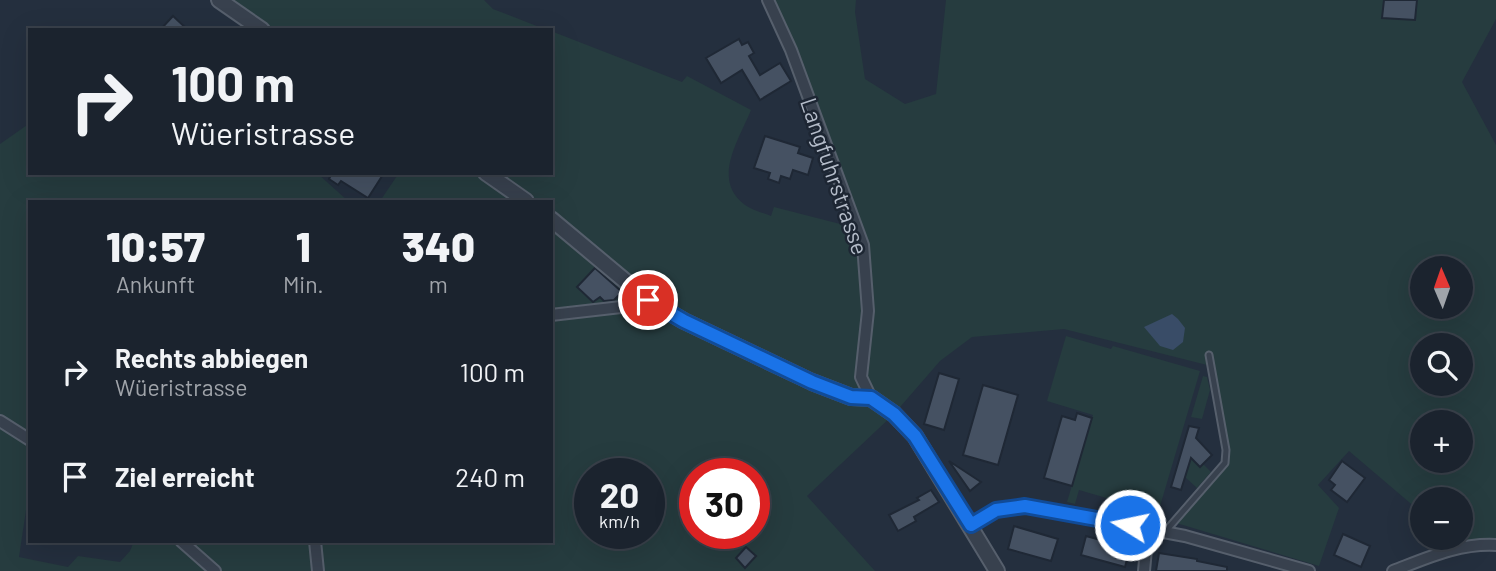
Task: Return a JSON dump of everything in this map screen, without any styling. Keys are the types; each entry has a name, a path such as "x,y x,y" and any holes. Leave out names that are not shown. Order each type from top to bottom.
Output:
{"street":[{"path":"219,0 259,28"},
{"name":"Langfuhrstrasse","path":"768,0 791,50 863,245 867,311 862,377 871,398"},
{"path":"489,175 525,200"},
{"path":"553,221 648,300 684,321 812,382 851,397 871,398 894,414 915,436 997,571"},
{"path":"553,315 630,306 648,300"},
{"path":"0,421 28,439"},
{"path":"971,525 996,510 1025,506 1148,528 1308,571"},
{"path":"1144,571 1148,528"},
{"path":"183,543 215,571"},
{"path":"315,543 318,571"},
{"path":"1393,571 1452,549 1468,545 1496,545"}],"lane":[{"path":"1164,532 1224,463 1226,450 1209,355"}],"green space":[{"path":"219,0 484,0 493,9 542,28 259,28"},
{"path":"768,0 856,0 855,12 865,79 905,104 936,94 946,0 1496,0 1496,19 1462,82 1496,145 1496,541 1473,540 1473,487 1410,487 1410,503 1349,451 1318,485 1339,508 1319,566 1173,522 1224,463 1211,366 1064,329 972,337 940,361 894,414 807,496 875,571 0,571 0,144 28,124 28,175 319,175 347,200 28,200 28,496 19,557 68,567 78,556 120,562 133,543 553,543 553,200 381,200 398,175 553,175 553,32 682,82 687,76 751,110 731,159 730,184 735,195 748,207 771,216 774,207 848,226 855,224"},
{"path":"1066,336 1111,349 1113,346 1200,371 1158,513 1079,490 1075,504 1067,502 1093,415 1047,401"},
{"path":"1203,376 1207,377 1210,390 1202,419 1191,417"},
{"path":"1191,458 1199,467 1203,464 1211,472 1197,488 1185,477"}],"water":[{"path":"1172,314 1185,328 1183,342 1173,350 1160,346 1144,327"}],"building":[{"path":"1384,0 1417,0 1415,20 1382,18"},
{"path":"173,16 186,28 162,28"},
{"path":"739,39 742,45 748,42 754,53 749,56 760,75 780,63 791,81 760,100 742,70 721,83 706,58"},
{"path":"765,136 800,147 798,153 813,158 808,175 793,170 790,179 781,176 779,183 768,179 770,173 754,168"},
{"path":"331,175 383,175 368,198 341,181 338,185 329,179"},
{"path":"595,268 622,292 614,300 604,301 600,297 593,302 577,287"},
{"path":"939,373 959,379 944,430 924,424"},
{"path":"983,385 1018,395 998,465 963,455"},
{"path":"1077,413 1092,418 1072,486 1044,478 1062,416 1075,420"},
{"path":"1189,426 1199,428 1196,438 1212,455 1200,467 1191,458 1181,490 1171,487"},
{"path":"949,461 981,482 970,491"},
{"path":"1342,461 1365,478 1347,502 1331,490 1335,485 1329,480"},
{"path":"931,490 939,502 914,517 916,521 898,531 889,515 919,500 917,498"},
{"path":"1014,526 1058,539 1051,561 1008,549"},
{"path":"1343,534 1370,546 1361,567 1334,555"},
{"path":"1086,536 1130,548 1125,567 1081,555"},
{"path":"744,549 756,556 745,568 736,558"},
{"path":"1159,553 1197,559 1227,567 1227,571 1156,571"}],"route":[{"path":"648,300 684,321 812,382 851,397 871,398 894,414 915,436 971,525 996,510 1025,506 1130,525"}]}
